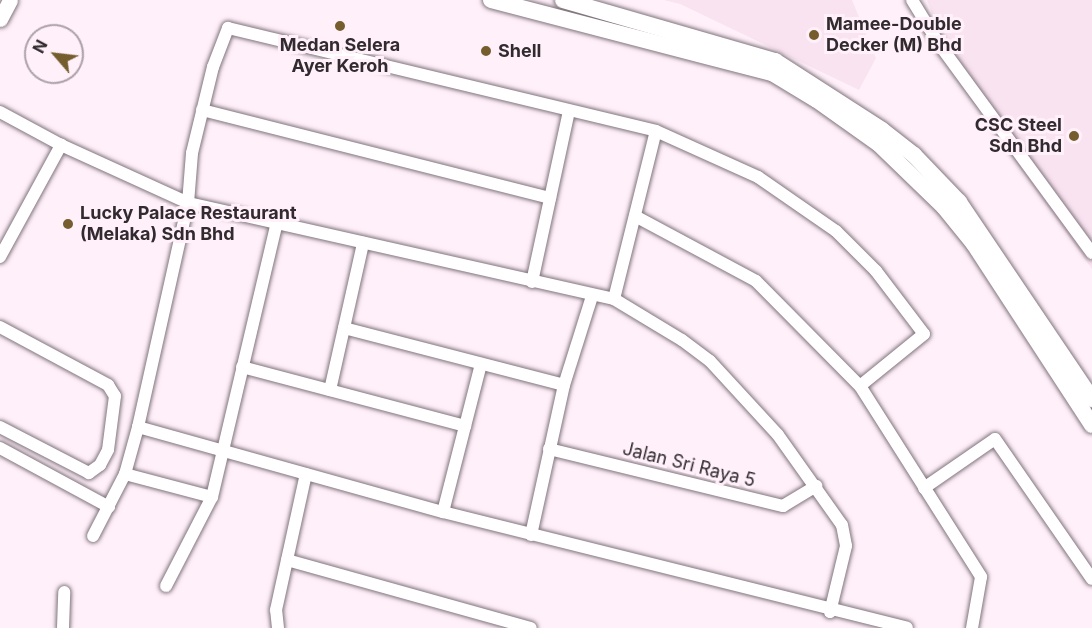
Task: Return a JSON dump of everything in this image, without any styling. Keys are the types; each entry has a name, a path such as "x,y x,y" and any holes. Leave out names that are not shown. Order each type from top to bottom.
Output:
{"highway":[{"path":"491,0 772,73 818,100 879,144 944,207 974,244 1092,425"},
{"path":"563,0 775,61 882,130 914,155 959,202 1092,399"}],"main road":[{"path":"0,19 10,0"}],"street":[{"path":"912,0 939,44 1092,253"},
{"path":"93,536 125,474 138,427 188,203 192,153 202,110 224,33 235,28 656,131 758,177 836,231 876,271 924,334 860,386"},
{"path":"202,110 550,198"},
{"path":"532,282 568,111"},
{"path":"0,112 61,145 188,203 592,296 614,299 710,361 778,435 816,486 842,525 846,546 830,612"},
{"path":"614,299 656,131"},
{"path":"0,257 61,145"},
{"path":"635,216 756,281 860,386 981,577 972,628"},
{"path":"166,586 212,497 277,224"},
{"path":"330,390 363,243"},
{"path":"531,535 564,385 592,296"},
{"path":"0,327 108,385 115,396 108,450 100,465 90,473 0,428"},
{"path":"344,328 564,385"},
{"path":"443,512 481,364"},
{"path":"242,367 465,426"},
{"path":"138,427 443,512 830,612 900,627"},
{"path":"924,488 995,440 1092,579"},
{"path":"0,448 109,507"},
{"name":"Jalan Sri Raya 5","path":"549,449 783,506 816,486"},
{"path":"125,474 212,497"},
{"path":"278,628 276,610 306,474"},
{"path":"287,560 492,623 531,628"},
{"path":"63,628 64,592"}],"shaded area":[{"path":"664,0 852,0 876,58 859,90 680,4"},
{"path":"927,0 1092,0 1092,269 956,78"}],"place":[{"name":"Medan Selera Ayer Keroh","path":"340,26"},
{"name":"Mamee-Double Decker (M) Bhd","path":"814,35"},
{"name":"Shell","path":"486,51"},
{"name":"CSC Steel Sdn Bhd","path":"1074,136"},
{"name":"Lucky Palace Restaurant (Melaka) Sdn Bhd","path":"68,224"}]}
